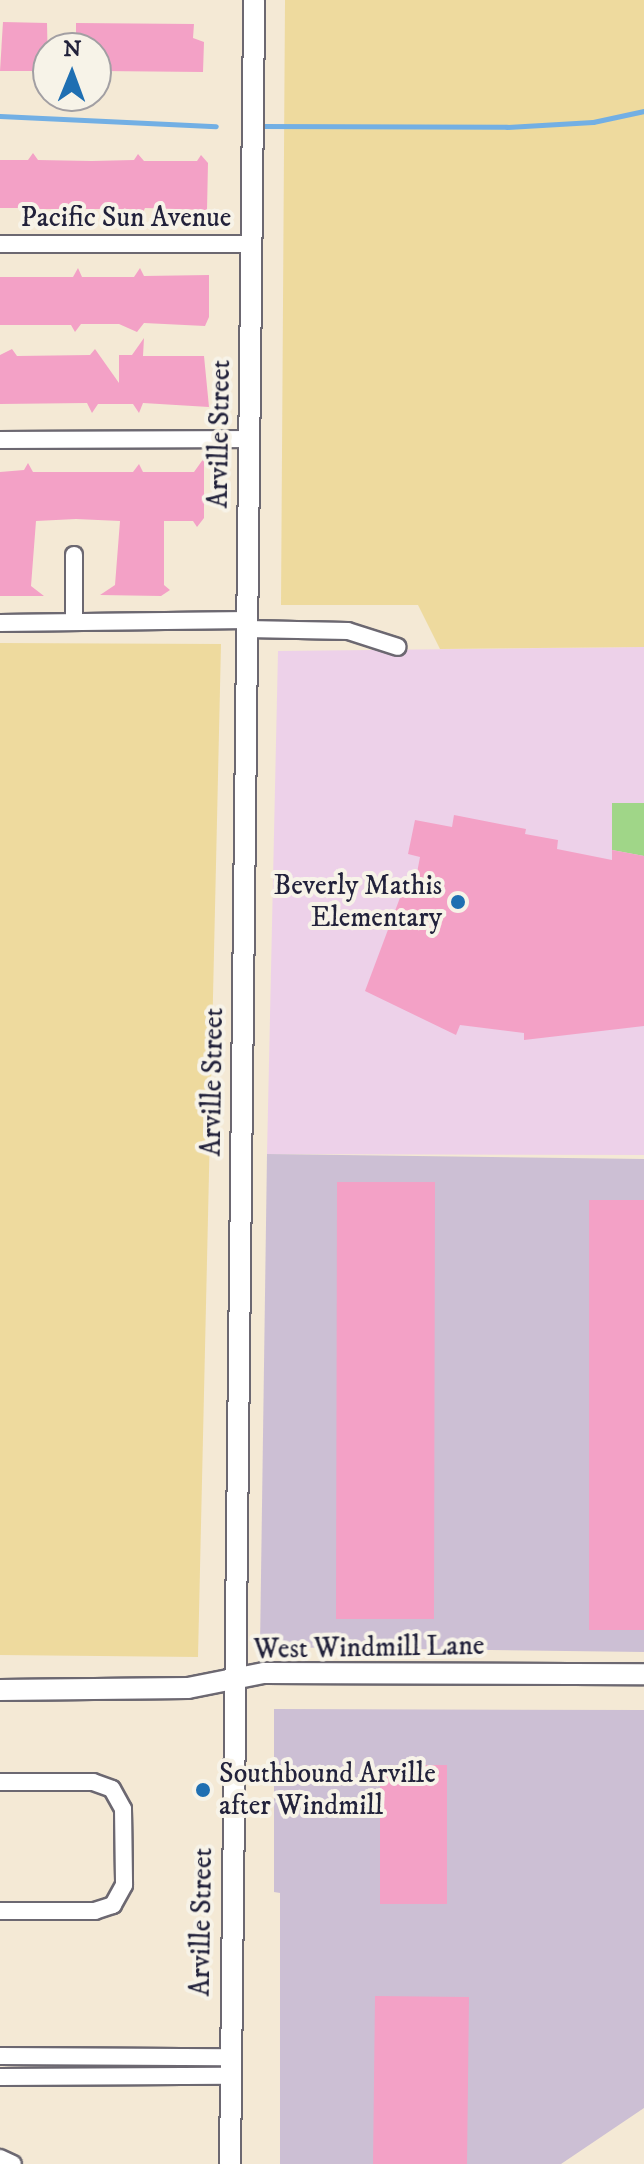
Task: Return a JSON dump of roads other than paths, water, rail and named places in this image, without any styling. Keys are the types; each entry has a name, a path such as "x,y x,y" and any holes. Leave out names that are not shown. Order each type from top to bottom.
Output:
{"street":[{"name":"Arville Street","path":"230,2164 254,0"},
{"name":"Pacific Sun Avenue","path":"0,244 251,244"},
{"path":"0,440 248,439"},
{"path":"74,555 74,622"},
{"path":"0,623 248,625 348,631 398,647"},
{"name":"West Windmill Lane","path":"0,1690 188,1688 264,1673 644,1674"},
{"path":"0,1782 93,1782 112,1789 123,1809 124,1885 113,1905 95,1911 0,1911"},
{"path":"0,2056 229,2066"},
{"path":"0,2077 229,2066"},
{"path":"0,2158 13,2164"}],"waterway":[{"path":"261,126 507,127 593,122 644,111"},
{"path":"0,116 216,126"}],"place":[{"name":"Beverly Mathis Elementary","path":"458,902"},
{"name":"Southbound Arville after Windmill","path":"203,1790"}]}
